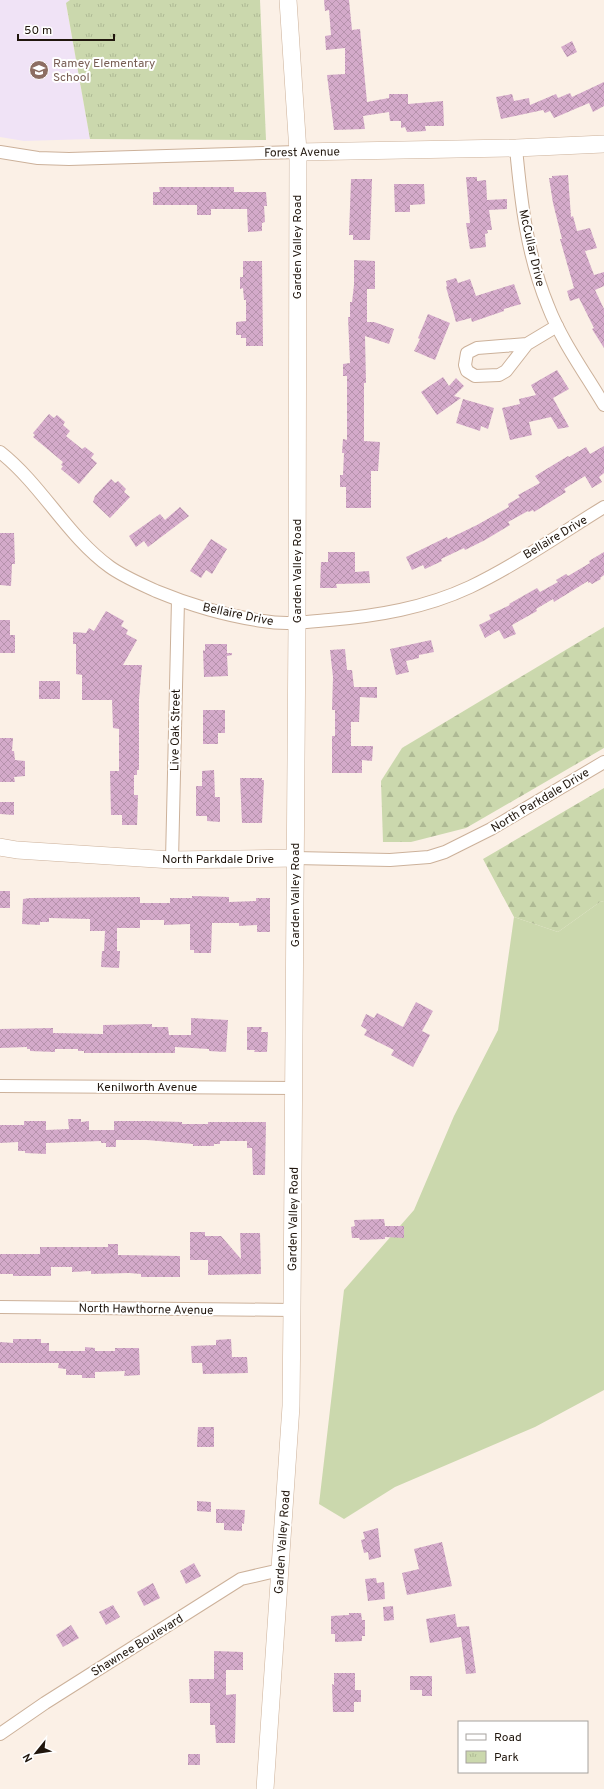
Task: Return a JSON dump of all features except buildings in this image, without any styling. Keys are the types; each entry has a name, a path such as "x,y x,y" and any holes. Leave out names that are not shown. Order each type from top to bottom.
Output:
{"street":[{"name":"Garden Valley Road","path":"265,1789 290,1406 292,1310 297,623 298,152 288,0"},
{"name":"Forest Avenue","path":"0,152 38,158 69,159 298,152 516,148 604,144"},
{"name":"McCullar Drive","path":"516,148 525,230 535,272 557,326 604,404"},
{"path":"527,344 477,348 468,353 465,365 467,371 475,376 499,375 506,371 527,344 557,326"},
{"name":"Bellaire Drive","path":"0,452 11,461 44,495 84,545 111,567 137,582 178,600 264,622 297,623 368,617 403,610 438,600 469,588 494,574 604,507"},
{"name":"Live Oak Street","path":"172,860 178,600"},
{"name":"North Parkdale Drive","path":"0,847 17,850 172,860 295,858 390,860 429,857 445,852 491,829 604,762"},
{"name":"Kenilworth Avenue","path":"0,1086 294,1088"},
{"name":"North Hawthorne Avenue","path":"0,1307 292,1310"},
{"name":"Shawnee Boulevard","path":"0,1734 45,1703 241,1579 280,1570"}],"shaded area":[{"name":"Ramey Elementary School","path":"0,0 70,0 66,4 90,139 24,141 0,137"}],"green space":[{"path":"70,0 260,0 266,140 90,139 66,3"},
{"path":"604,627 604,748 466,828 411,842 383,842 381,781 402,748"},
{"path":"604,788 604,901 600,902 558,932 514,917 483,859"},
{"path":"604,901 604,1390 535,1427 395,1487 344,1519 319,1504 344,1290 414,1210 454,1116 498,1030 514,917 558,932 600,902"}],"place":[{"name":"Ramey Elementary School","path":"39,70"}]}
